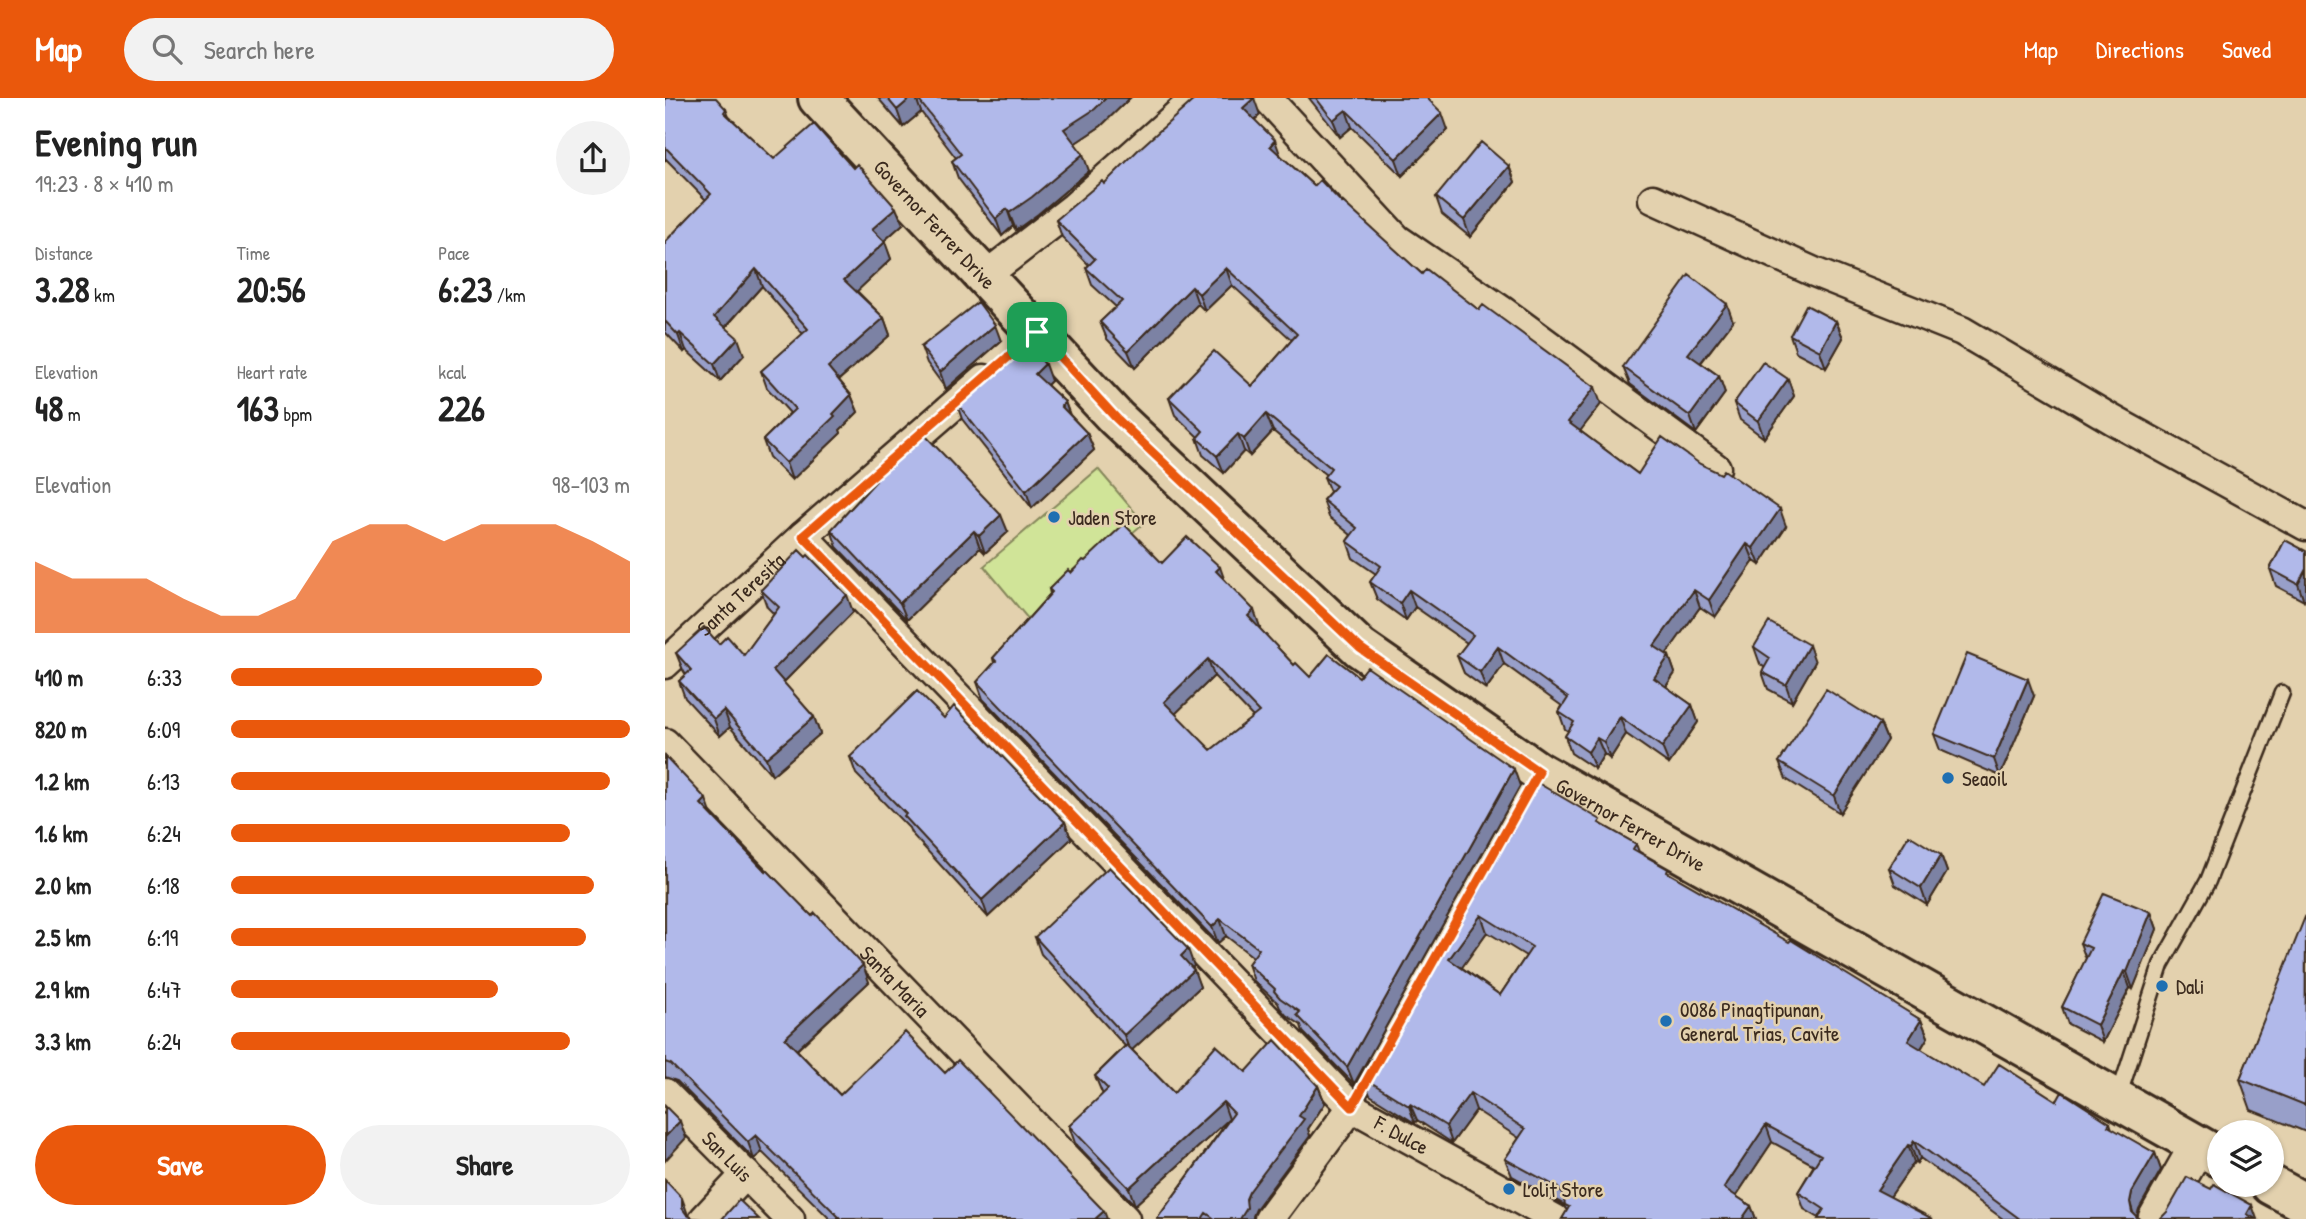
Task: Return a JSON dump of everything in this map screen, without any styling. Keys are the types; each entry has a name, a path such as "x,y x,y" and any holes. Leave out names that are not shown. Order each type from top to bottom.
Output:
{"main road":[{"name":"Governor Ferrer Drive","path":"818,98 985,276 1020,347 1116,418 1360,648 1535,778 2207,1150"},
{"path":"2284,1192 2306,1204"}],"street":[{"path":"985,276 1075,207 1196,98"},
{"path":"1267,98 1397,239 1504,312 1716,468"},
{"path":"1653,199 1814,272 1962,331 2113,420 2306,526"},
{"name":"Santa Teresita","path":"665,664 803,536 1020,347"},
{"name":"F. Dulce","path":"803,536 1352,1107 1555,1219"},
{"name":"Santa Maria","path":"665,743 1125,1219"},
{"name":"San Luis","path":"665,1093 790,1219"},
{"path":"1269,1219 1352,1107"},
{"path":"2156,1219 2207,1152"},
{"path":"703,1219 746,1174"}],"lane":[{"path":"2118,1100 2161,965 2208,881 2282,692"},
{"path":"1352,1107 1379,1059"}],"green space":[{"path":"1098,469 1144,523 1029,620 984,566"}],"building":[{"path":"665,98 716,98 726,109 724,112 774,159 814,124 853,168 857,164 896,208 872,229 885,242 844,280 884,318 828,367 851,395 833,414 835,416 786,463 763,440 795,409 761,371 808,329 756,269 714,317 738,338 714,364 665,321 665,242 711,194 665,147"},
{"path":"887,98 911,98 897,110"},
{"path":"917,98 1106,98 1095,109 1064,129 1083,154 1032,197 1009,213 1007,209 996,219 952,161 961,154"},
{"path":"1196,98 1254,98 1243,108 1275,140 1270,146 1314,186 1320,180 1422,274 1426,269 1479,310 1483,305 1595,387 1568,422 1638,474 1662,437 1700,464 1721,474 1724,470 1780,509 1753,548 1747,544 1709,600 1694,590 1654,646 1669,656 1654,678 1692,705 1662,747 1620,717 1604,742 1597,738 1588,752 1565,736 1574,722 1559,712 1568,698 1498,647 1480,672 1457,656 1473,635 1409,590 1400,603 1370,582 1381,566 1347,541 1357,528 1323,500 1336,486 1324,477 1331,468 1266,414 1244,439 1238,434 1217,456 1197,438 1203,431 1169,398 1214,351 1252,386 1297,334 1226,268 1199,294 1192,287 1128,351 1100,322 1122,301 1086,268 1095,259 1056,220 1102,181 1104,184"},
{"path":"1316,98 1427,98 1442,113 1396,159 1346,110 1333,120"},
{"path":"1481,142 1509,166 1464,220 1436,197"},
{"path":"1689,275 1727,304 1688,354 1719,376 1690,416 1623,367"},
{"path":"978,302 995,325 940,372 921,347"},
{"path":"1806,305 1836,321 1820,351 1790,335"},
{"path":"1025,342 1045,364 1035,374 1065,402 1061,406 1087,433 1026,491 956,402"},
{"path":"1763,362 1788,379 1758,421 1734,403"},
{"path":"922,432 1001,515 979,536 974,531 900,603 831,530 876,481 873,478"},
{"path":"1124,524 1162,563 1187,537 1220,567 1216,571 1254,610 1248,616 1294,665 1296,663 1310,677 1329,654 1359,677 1367,667 1514,769 1347,1067 1297,1015 1300,1012 1280,998 1275,989 1248,964 1259,949 1220,919 1212,927 977,682 996,661 993,658 1052,592 1049,589 1068,570 1071,573","holes":["1208,659 1259,712 1211,750 1164,702"]},
{"path":"2285,540 2306,551 2306,569 2298,584 2270,569"},
{"path":"799,550 806,557 808,555 847,595 773,670 814,717 766,758 724,710 714,719 679,681 691,670 676,653 704,627 719,644 727,636 744,655 779,607 761,590"},
{"path":"1769,622 1809,645 1786,685 1762,672 1770,658 1754,647"},
{"path":"1967,654 2028,679 1994,759 1934,734"},
{"path":"1826,689 1880,723 1834,796 1779,762"},
{"path":"917,691 944,718 954,706 1065,822 982,900 904,816 906,814 850,757"},
{"path":"665,756 706,799 701,804 812,916 815,913 863,965 785,1038 840,1095 905,1032 945,1073 958,1060 1104,1211 1095,1219 841,1219 756,1135 748,1142 671,1064 665,1062"},
{"path":"1531,779 1601,820 1599,823 1636,844 1633,849 1668,869 1667,872 1789,942 1791,940 1921,1020 1908,1041 1984,1087 1999,1064 2057,1101 2062,1092 2110,1123 2108,1126 2155,1153 2132,1192 2132,1212 2139,1219 2020,1219 1914,1141 1911,1146 1908,1145 1877,1190 1933,1219 1818,1219 1824,1209 1798,1192 1821,1155 1766,1125 1724,1188 1751,1206 1742,1219 1562,1219 1569,1207 1565,1205 1563,1194 1557,1187 1505,1159 1525,1129 1470,1093 1446,1126 1364,1078","holes":["1481,915 1532,947 1500,995 1449,959"]},
{"path":"1909,835 1941,855 1921,888 1889,868"},
{"path":"1109,867 1188,949 1181,956 1194,970 1124,1035 1035,937"},
{"path":"2104,893 2151,912 2127,972 2124,971 2097,1025 2062,1007 2091,948 2080,943"},
{"path":"2306,918 2305,1105 2240,1079"},
{"path":"1275,1040 1318,1086 1299,1116 1304,1119 1249,1192 1246,1199 1247,1208 1240,1219 1215,1219 1206,1213 1202,1219 1157,1219 1234,1113 1223,1102 1129,1188 1069,1126 1108,1089 1095,1076 1127,1045 1174,1093 1216,1045 1246,1072"},
{"path":"665,1106 680,1121 665,1137"},
{"path":"2187,1177 2207,1187 2207,1197 2238,1197 2252,1205 2247,1214 2256,1219 2160,1219 2167,1212"},
{"path":"665,1180 682,1198 682,1208 687,1215 703,1219 665,1218"},
{"path":"739,1200 759,1219 722,1219"}],"place":[{"name":"Jaden Store","path":"1054,517"},
{"name":"Seaoil","path":"1948,778"},
{"name":"Dali","path":"2162,986"},
{"name":"0086 Pinagtipunan, General Trias, Cavite","path":"1666,1021"},
{"name":"Lolit Store","path":"1509,1189"}],"route":[{"path":"1037,332 1116,418 1360,648 1539,772 1352,1107 803,536 1037,332"}]}
